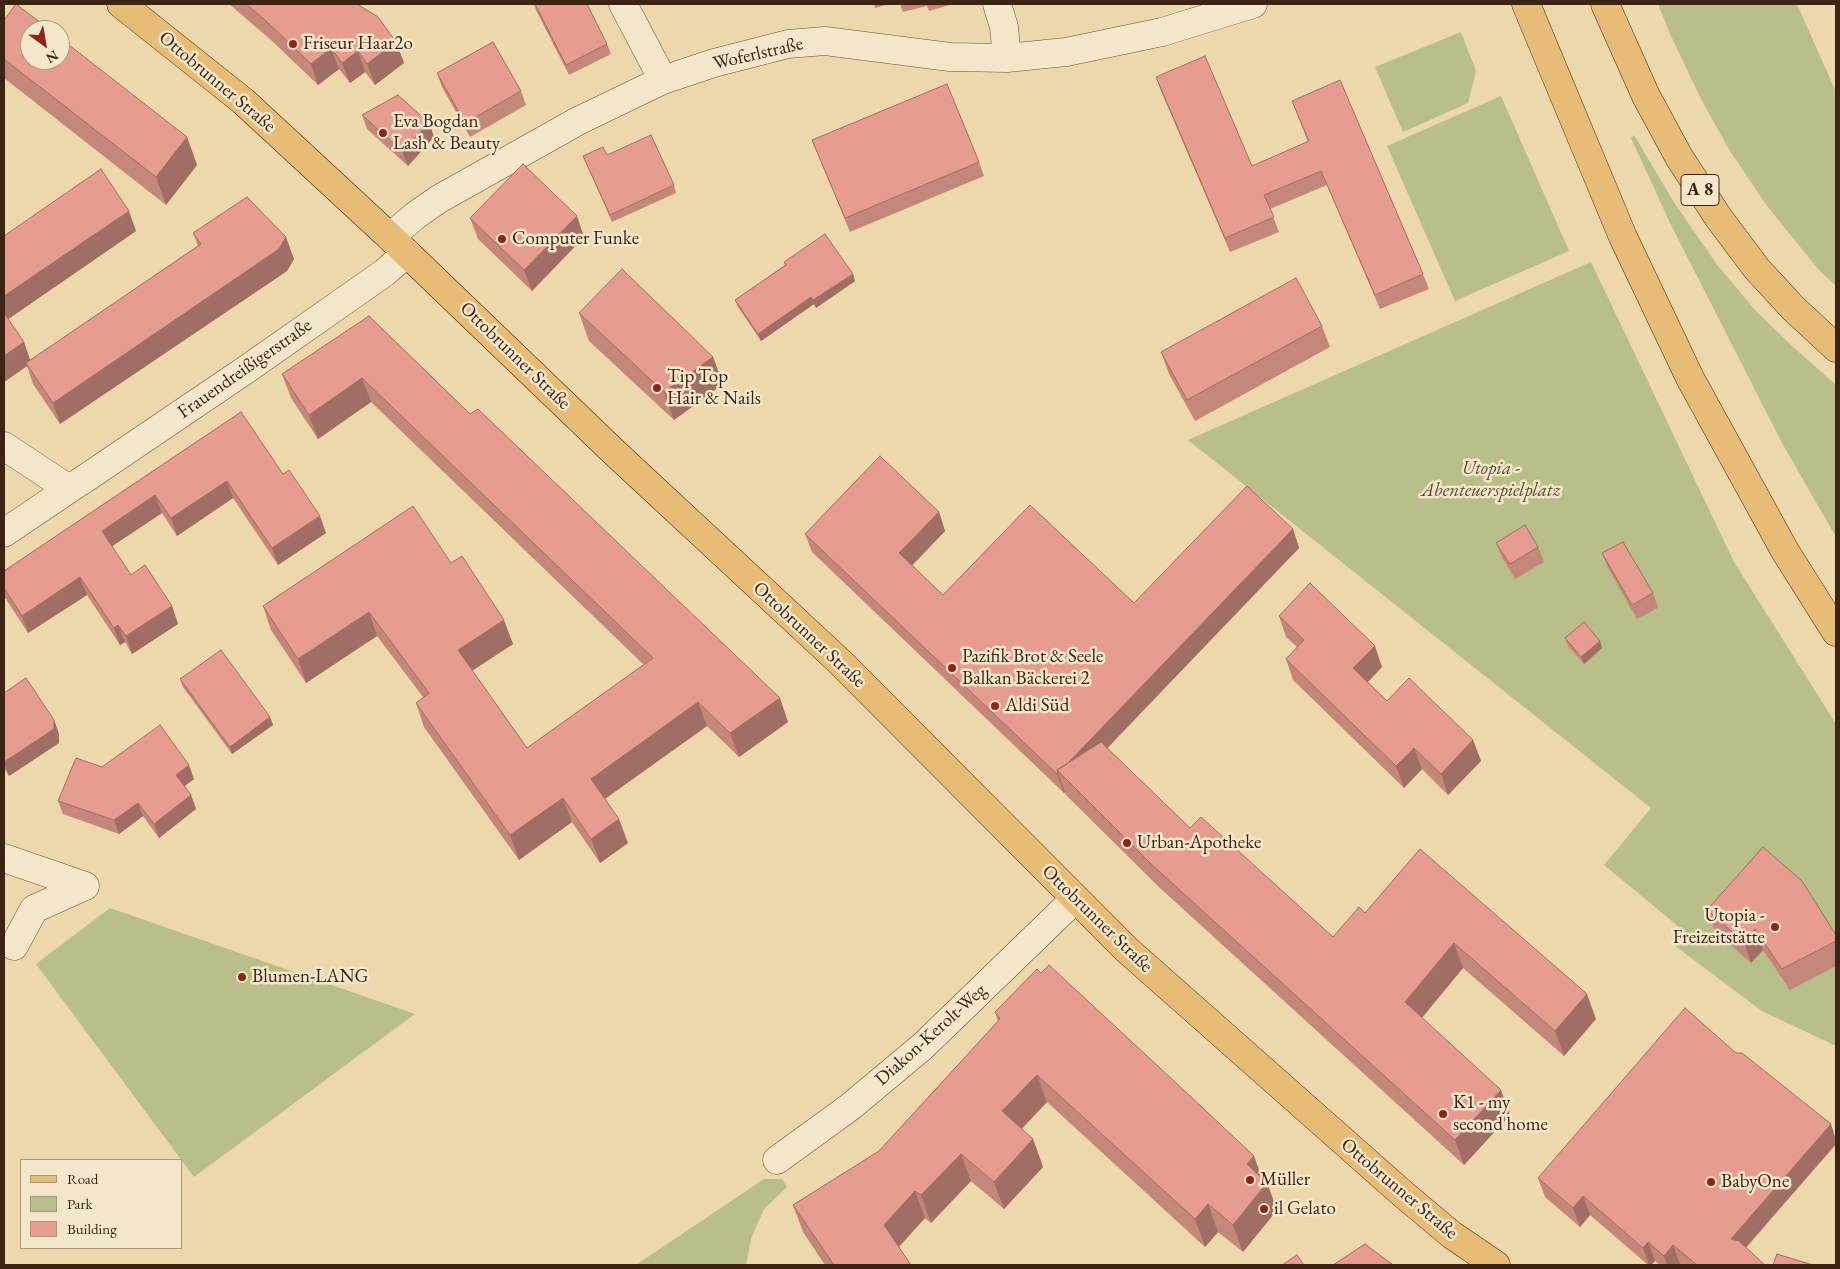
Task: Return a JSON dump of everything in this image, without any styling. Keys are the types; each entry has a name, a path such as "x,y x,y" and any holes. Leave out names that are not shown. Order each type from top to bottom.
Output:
{"main road":[{"name":"Ottobrunner Straße","path":"121,4 242,101 399,245 616,453 840,662 1126,949 1377,1172 1452,1235 1496,1265"},
{"path":"1526,4 1623,238 1690,378 1785,551 1836,632"},
{"name":"A 8","path":"1605,4 1656,114 1679,157 1718,217 1763,276 1793,308 1836,348"}],"street":[{"path":"623,4 663,80"},
{"path":"997,4 1004,27 1007,58"},
{"name":"Woferlstraße","path":"399,245 416,215 439,199 578,121 663,80 714,63 788,44 825,41 950,57 1007,58 1066,52 1162,32 1253,4"},
{"name":"Frauendreißigerstraße","path":"4,533 384,273 399,245"},
{"path":"4,446 74,485"},
{"path":"4,858 85,886 34,909 14,946"},
{"name":"Diakon-Kerolt-Weg","path":"777,1160 850,1107 923,1046 1075,899"}],"green space":[{"path":"1658,4 1797,4 1836,92 1836,286 1818,269 1767,206 1730,151 1701,99"},
{"path":"1461,32 1476,71 1468,103 1403,132 1375,67"},
{"path":"1501,96 1569,251 1455,301 1387,146"},
{"path":"1634,135 1675,204 1718,266 1755,310 1836,385 1836,537 1782,443 1670,223 1631,138"},
{"name":"Utopia - Abenteuerspielplatz","path":"1591,262 1734,562 1836,724 1836,1046 1762,1011 1674,945 1684,931 1604,865 1651,808 1188,440"},
{"path":"110,908 415,1014 194,1177 36,964"},
{"path":"764,1179 782,1179 787,1187 764,1209 751,1239 746,1265 636,1265"}],"building":[{"path":"16,4 37,20 20,20 20,70 70,70 70,46 187,137 156,177 4,59 4,20"},
{"path":"246,4 357,4 378,17 396,42 367,64 358,51 342,63 331,48 311,64"},
{"path":"535,4 587,4 607,44 566,65"},
{"path":"493,42 521,91 465,123 437,73"},
{"path":"1205,56 1252,166 1309,141 1292,101 1340,80 1423,274 1375,295 1321,171 1264,195 1274,217 1225,238 1156,77"},
{"path":"947,84 979,162 845,218 812,140"},
{"path":"398,95 429,123 402,151 362,115"},
{"path":"651,135 674,185 610,215 583,156 603,147 607,155"},
{"path":"523,164 577,216 524,270 470,218"},
{"path":"101,169 129,211 4,296 4,236"},
{"path":"247,197 286,237 279,249 53,403 26,363 201,244 193,233"},
{"path":"825,234 853,274 813,300 811,297 758,334 735,300 786,265 784,262"},
{"path":"622,269 713,357 664,392 579,313"},
{"path":"1296,278 1322,326 1187,400 1161,352"},
{"path":"4,313 24,342 4,356"},
{"path":"369,316 470,414 478,409 780,698 730,733 698,702 591,779 619,819 591,839 563,798 510,835 416,703 429,693 369,612 298,659 263,606 413,506 451,563 462,556 504,620 458,650 527,748 653,658 362,378 309,415 282,374"},
{"path":"241,412 283,474 289,470 320,516 272,548 227,481 171,518 155,495 102,531 131,575 145,565 172,606 126,636 118,625 114,628 80,577 22,616 4,588 4,571"},
{"path":"880,456 939,512 899,553 943,595 1030,505 1134,603 1247,486 1293,529 1067,764 1057,770 1057,774 805,534"},
{"path":"1525,525 1538,547 1510,564 1496,543"},
{"path":"1623,542 1653,593 1632,605 1602,553"},
{"path":"1310,583 1375,646 1353,668 1387,701 1409,678 1473,740 1441,774 1414,748 1396,766 1286,659 1304,640 1279,616"},
{"path":"1584,622 1600,641 1581,657 1565,638"},
{"path":"221,650 270,717 230,747 180,679"},
{"path":"26,678 54,720 54,729 4,762 4,693"},
{"path":"160,725 189,765 176,775 191,795 154,824 138,803 114,820 58,801 76,758 102,767"},
{"path":"1101,742 1190,828 1201,817 1333,937 1359,907 1365,913 1420,849 1587,994 1555,1031 1454,943 1405,1002 1501,1090 1455,1140 1151,864 1057,770"},
{"path":"1763,847 1802,881 1836,935 1836,941 1782,969 1755,929 1744,942 1707,910"},
{"path":"1049,965 1254,1156 1247,1164 1267,1183 1233,1225 1208,1204 1195,1219 1037,1075 1002,1111 1033,1139 994,1182 961,1154 921,1195 915,1191 884,1225 911,1265 834,1265 793,1205 879,1151 1000,1019 995,1012 1037,969 1041,973"},
{"path":"1685,1008 1736,1053 1742,1053 1831,1124 1731,1239 1739,1241 1765,1265 1697,1265 1673,1245 1664,1256 1648,1242 1643,1248 1583,1196 1573,1208 1538,1178"},
{"path":"1365,1244 1393,1265 1333,1265"},
{"path":"1777,1254 1813,1265 1773,1265"},
{"path":"1297,1255 1304,1265 1282,1265"}],"place":[{"name":"Friseur Haar2o","path":"293,44"},
{"name":"Eva Bogdan Lash & Beauty","path":"383,133"},
{"name":"Computer Funke","path":"502,239"},
{"name":"Tip Top Hair & Nails","path":"657,388"},
{"name":"Pazifik Brot & Seele Balkan Bäckerei 2","path":"952,668"},
{"name":"Aldi Süd","path":"995,706"},
{"name":"Urban-Apotheke","path":"1127,843"},
{"name":"Utopia - Freizeitstätte","path":"1775,927"},
{"name":"Blumen-LANG","path":"242,977"},
{"name":"K1 - my second home","path":"1443,1114"},
{"name":"Müller","path":"1250,1180"},
{"name":"BabyOne","path":"1711,1182"},
{"name":"il Gelato","path":"1264,1209"}]}
